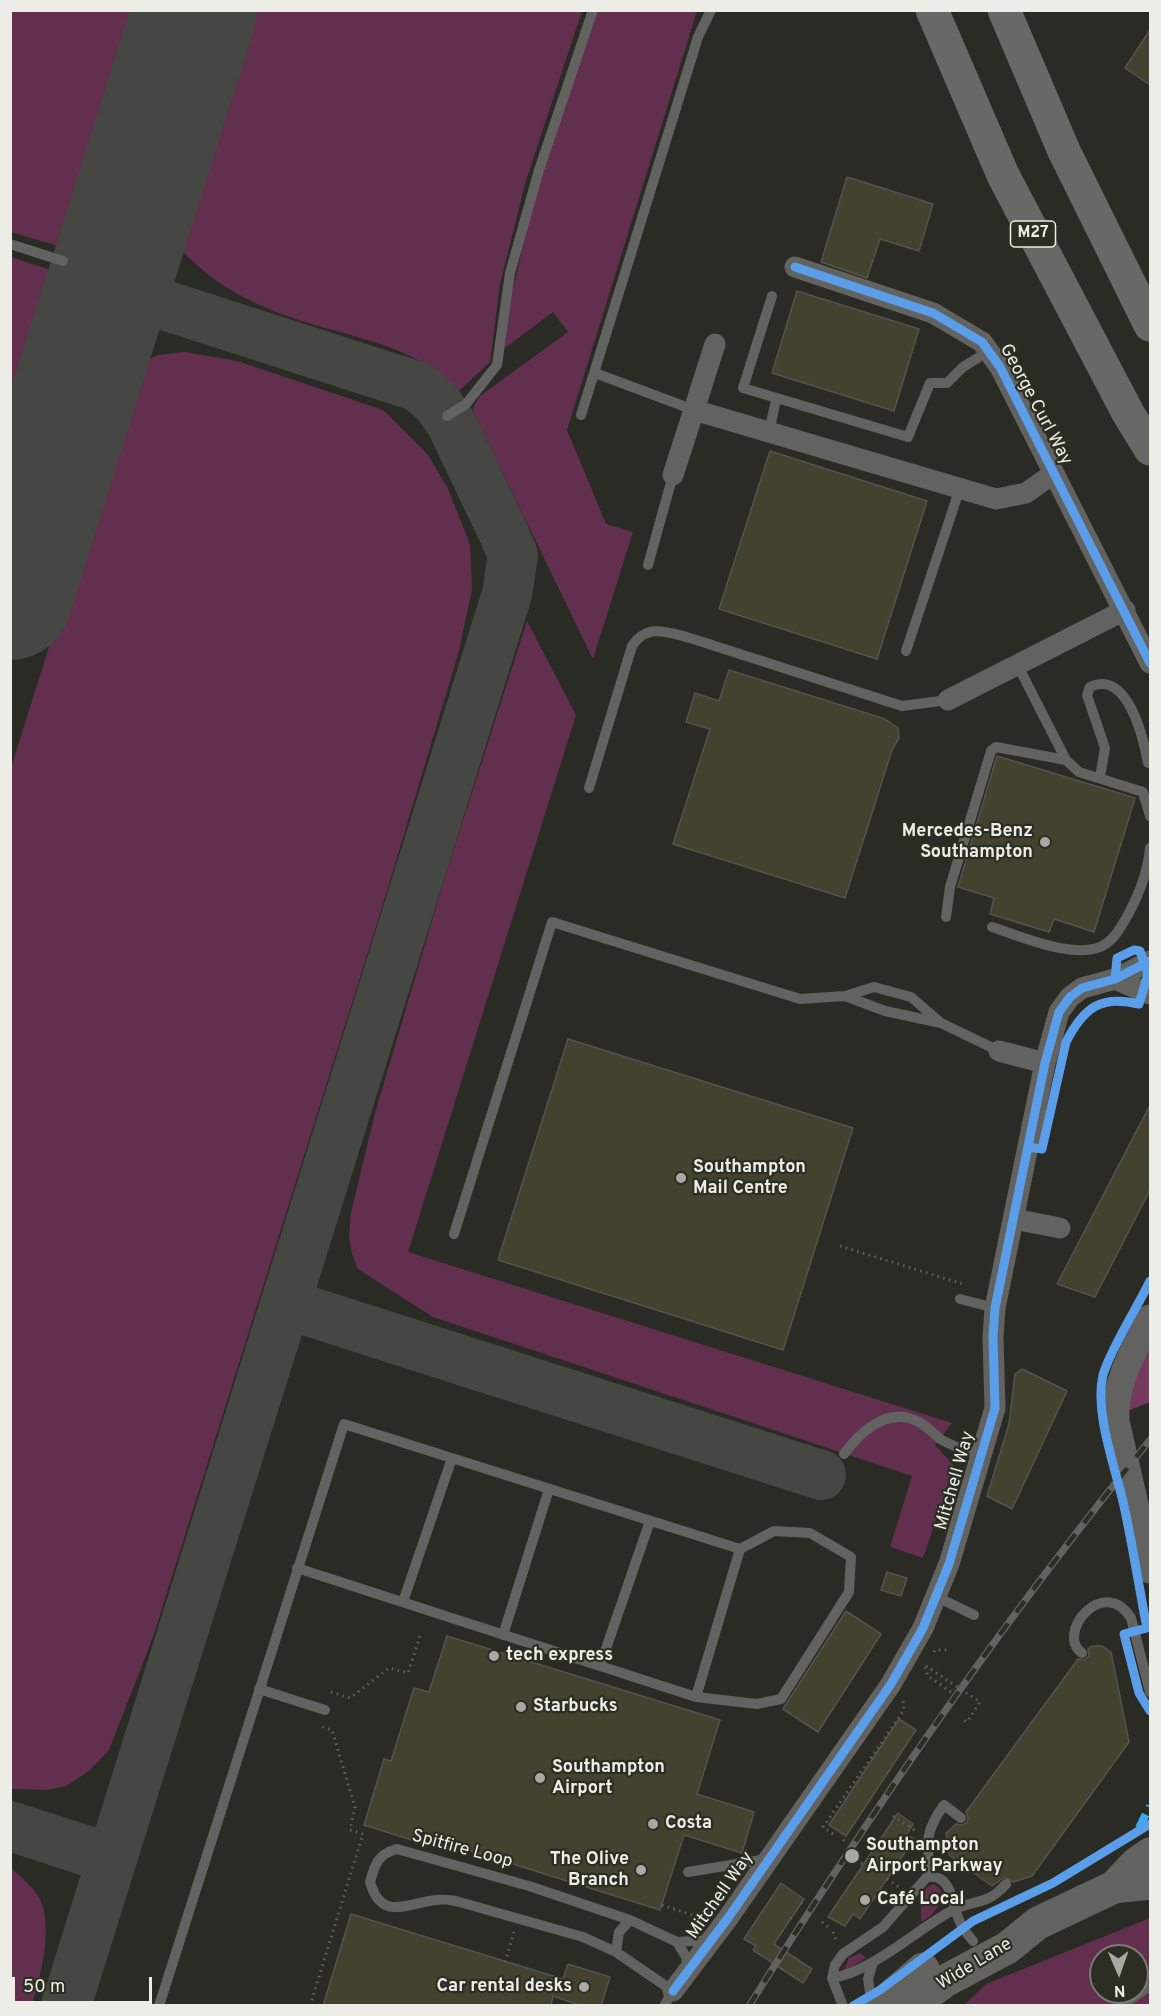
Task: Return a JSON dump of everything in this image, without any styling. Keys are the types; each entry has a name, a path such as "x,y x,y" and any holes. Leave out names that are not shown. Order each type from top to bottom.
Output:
{"highway":[{"name":"M27","path":"932,10 1003,175 1128,413 1150,449"},
{"path":"1004,10 1064,151 1150,325"}],"main road":[{"name":"Wide Lane","path":"1114,1887 1137,1863 1150,1854"},
{"name":"Wide Lane","path":"911,2006 945,1981 1007,1948 1038,1923 1114,1887 1150,1883"},
{"name":"Wide Lane","path":"880,2006 923,1969 973,1941 997,1930 1038,1923"}],"street":[{"name":"George Curl Way","path":"795,267 933,313 982,342 1000,367 1150,663"},
{"path":"674,476 715,344"},
{"path":"694,410 996,499 1026,493 1053,474"},
{"path":"948,700 1125,610"},
{"name":"Mitchell Way","path":"668,1998 895,1677 937,1597 950,1564 995,1408 993,1337 995,1308 1045,1063 1059,1012 1082,988 1115,980 1150,961"},
{"path":"1115,980 1150,994"},
{"path":"999,1051 1045,1063"},
{"path":"1014,1219 1060,1228"},
{"path":"1150,1318 1121,1376 1115,1399 1116,1420 1150,1570"}],"lane":[{"path":"447,416 466,404 497,365 510,273 539,170 593,10"},
{"path":"581,416 698,37 711,10"},
{"path":"10,244 63,261"},
{"path":"772,296 743,388 776,400 908,437 930,383 947,383 963,367 989,351"},
{"path":"595,373 694,410"},
{"path":"769,432 776,400"},
{"path":"648,565 674,476"},
{"path":"906,651 960,488"},
{"path":"589,788 632,646 647,632 658,630 690,638 902,706 948,700"},
{"path":"1018,666 1066,760 1079,772 1143,792 1150,816"},
{"path":"1100,777 1105,748 1087,695 1090,687 1097,683 1116,686 1122,693 1140,729 1148,763"},
{"path":"946,917 950,887 991,751 996,747 1066,760"},
{"path":"992,927 1051,946 1074,950 1092,949 1106,944 1123,923 1136,899 1149,865 1150,848"},
{"path":"454,1234 552,922 800,999 845,996 874,987 906,995 941,1023 999,1051"},
{"path":"845,996 885,1011 941,1023"},
{"path":"960,1299 995,1308"},
{"path":"844,1454 866,1429 888,1417 902,1416 920,1422 956,1448 981,1456"},
{"path":"159,2006 297,1568 344,1424 740,1549 774,1531 810,1533 851,1557 849,1592 781,1699 756,1704 696,1697 297,1568"},
{"path":"402,1602 452,1458"},
{"path":"503,1635 549,1489"},
{"path":"600,1666 650,1521"},
{"path":"696,1697 740,1549"},
{"path":"937,1597 974,1615"},
{"path":"1083,1653 1077,1650 1074,1641 1077,1621 1094,1606 1104,1602 1114,1602 1125,1608 1131,1618 1150,1692"},
{"path":"259,1689 326,1710"},
{"path":"930,1876 928,1831 944,1805 962,1818"},
{"name":"Spitfire Loop","path":"668,1998 616,1952 583,1937 456,1901 437,1900 392,1908 380,1903 370,1882 377,1859 386,1852 397,1849 479,1870 630,1920 677,1942 711,1940"},
{"path":"688,1872 767,1859"},
{"path":"843,2006 832,1978 843,1954 883,1927 930,1876 940,1878 946,1884 960,1923 973,1941"},
{"path":"832,1978 841,1977 873,1962 955,1909 995,1897 1006,1884"},
{"path":"616,1952 619,1932 630,1920"},
{"path":"677,1942 686,1957 688,1969"},
{"path":"872,2006 868,1979 873,1962"},
{"path":"1120,2006 1150,1986"}],"path":[{"path":"840,1246 964,1285"},
{"path":"331,1692 350,1698 389,1668 408,1673 420,1636"},
{"path":"895,1677 912,1680 925,1667 935,1650 947,1650"},
{"path":"925,1667 934,1670 980,1702 966,1722 962,1719"},
{"path":"925,1667 928,1676 951,1692"},
{"path":"833,1834 823,1827 904,1710 902,1691 895,1677"},
{"path":"310,2006 363,1834 350,1830 356,1807 332,1730 320,1726"},
{"path":"893,1816 911,1828"},
{"path":"843,1840 847,1843"},
{"path":"801,1903 805,1906"},
{"path":"662,1905 692,1915"},
{"path":"790,1918 795,1921"},
{"path":"822,1922 828,1927"}],"shaded area":[{"path":"10,11 138,11 65,248 11,232"},
{"path":"245,11 582,11 525,184 500,284 490,362 459,391 441,374 397,350 276,312 232,291 207,274 172,240"},
{"path":"596,11 697,11 567,430 606,524 633,532 593,659 474,414 473,407 480,396 568,332 553,312 505,348 508,311 534,196"},
{"path":"10,257 60,273 11,429"},
{"path":"185,352 237,361 383,410 428,455 448,489 470,544 472,589 459,651 383,904 153,1637 109,1750 89,1771 66,1786 47,1790 11,1789 11,768 138,363 159,355"},
{"path":"527,621 576,715 408,1252 952,1423 935,1445 954,1466 923,1558 890,1547 912,1476 433,1317 358,1269 352,1254 349,1235 351,1213 375,1113 444,880"},
{"path":"1150,1334 1150,1402 1127,1411 1127,1387"},
{"path":"10,1867 38,1896 45,1919 44,1957 32,2005 11,2005"},
{"path":"933,1884 940,1888 941,1899 934,1912 921,1922 921,1908 926,1888"},
{"path":"1150,1918 1150,2005 963,2006 986,1984"},
{"path":"861,1953 866,1958 843,1972 849,1958"}],"building":[{"path":"1150,30 1150,85 1125,68"},
{"path":"847,177 933,204 919,251 880,239 867,278 821,262"},
{"path":"797,291 919,329 894,411 772,373"},
{"path":"770,451 927,501 877,659 719,609"},
{"path":"729,670 885,719 898,728 899,738 892,750 845,898 673,844 710,729 686,722 695,693 719,701"},
{"name":"Mercedes-Benz Southampton","path":"997,756 1135,798 1094,932 1054,919 1049,932 990,914 994,898 958,887"},
{"name":"Southampton Mail Centre","path":"568,1039 853,1128 783,1350 498,1260"},
{"path":"1150,1105 1150,1190 1095,1297 1057,1284"},
{"path":"1022,1369 1067,1391 1012,1509 987,1496 1009,1424 1015,1374"},
{"path":"887,1572 907,1578 901,1596 881,1590"},
{"path":"846,1611 881,1634 818,1732 783,1709"},
{"name":"Southampton Airport","path":"447,1636 720,1720 697,1794 754,1812 742,1853 684,1835 660,1910 414,1833 412,1840 364,1825 384,1759 391,1761 414,1688 429,1692"},
{"path":"1092,1646 1102,1646 1111,1652 1129,1742 1032,1876 1013,1882 1005,1877 992,1886 949,1855 946,1833 956,1824 967,1823 966,1812 1078,1659 1084,1660 1089,1656 1088,1649"},
{"path":"899,1719 916,1730 846,1836 829,1825"},
{"path":"898,1813 913,1824 907,1834 914,1839 860,1919 853,1914 845,1926 828,1917"},
{"path":"781,1883 804,1899 774,1944 812,1969 803,1983 753,1950 756,1946 744,1939"},
{"path":"351,1914 563,1979 568,1964 610,1977 601,2006 582,2006 553,1996 551,2006 323,2006"}],"taxiway":[{"path":"66,2006 507,594 513,555 451,423 437,403 419,387 108,287"},
{"path":"286,1304 821,1475"},
{"path":"10,1826 112,1859"}],"runway":[{"path":"10,598 195,10"}],"railway":[{"path":"749,2006 891,1788 991,1646 1150,1440"}],"marked path":[{"path":"1139,1828 1150,1806"}],"cycle path":[{"path":"795,267 933,313 982,342 1000,367 1150,663"},
{"path":"1028,1147 1042,1149 1066,1042 1080,1020 1095,1006 1104,1003 1114,1001 1139,1004 1148,974 1140,951 1134,950 1117,958 1115,979"},
{"path":"673,1991 728,1918 891,1684 923,1628 949,1564 995,1408 993,1337 995,1308 1045,1063 1059,1012 1070,997 1082,988 1115,979 1150,961"},
{"path":"1150,1281 1112,1353 1103,1375 1101,1390 1101,1406 1107,1441 1124,1506 1147,1628 1124,1634 1139,1693 1150,1711"},
{"path":"853,2006 880,1990 973,1921 1053,1883 1150,1824"}],"place":[{"name":"Mercedes-Benz Southampton","path":"1045,842"},
{"name":"Southampton Mail Centre","path":"681,1178"},
{"name":"tech express","path":"494,1656"},
{"name":"Starbucks","path":"521,1707"},
{"name":"Southampton Airport","path":"540,1778"},
{"name":"Costa","path":"653,1824"},
{"name":"Southampton Airport Parkway","path":"852,1856"},
{"name":"The Olive Branch","path":"641,1870"},
{"name":"Café Local","path":"865,1900"},
{"name":"Car rental desks","path":"584,1987"}]}
